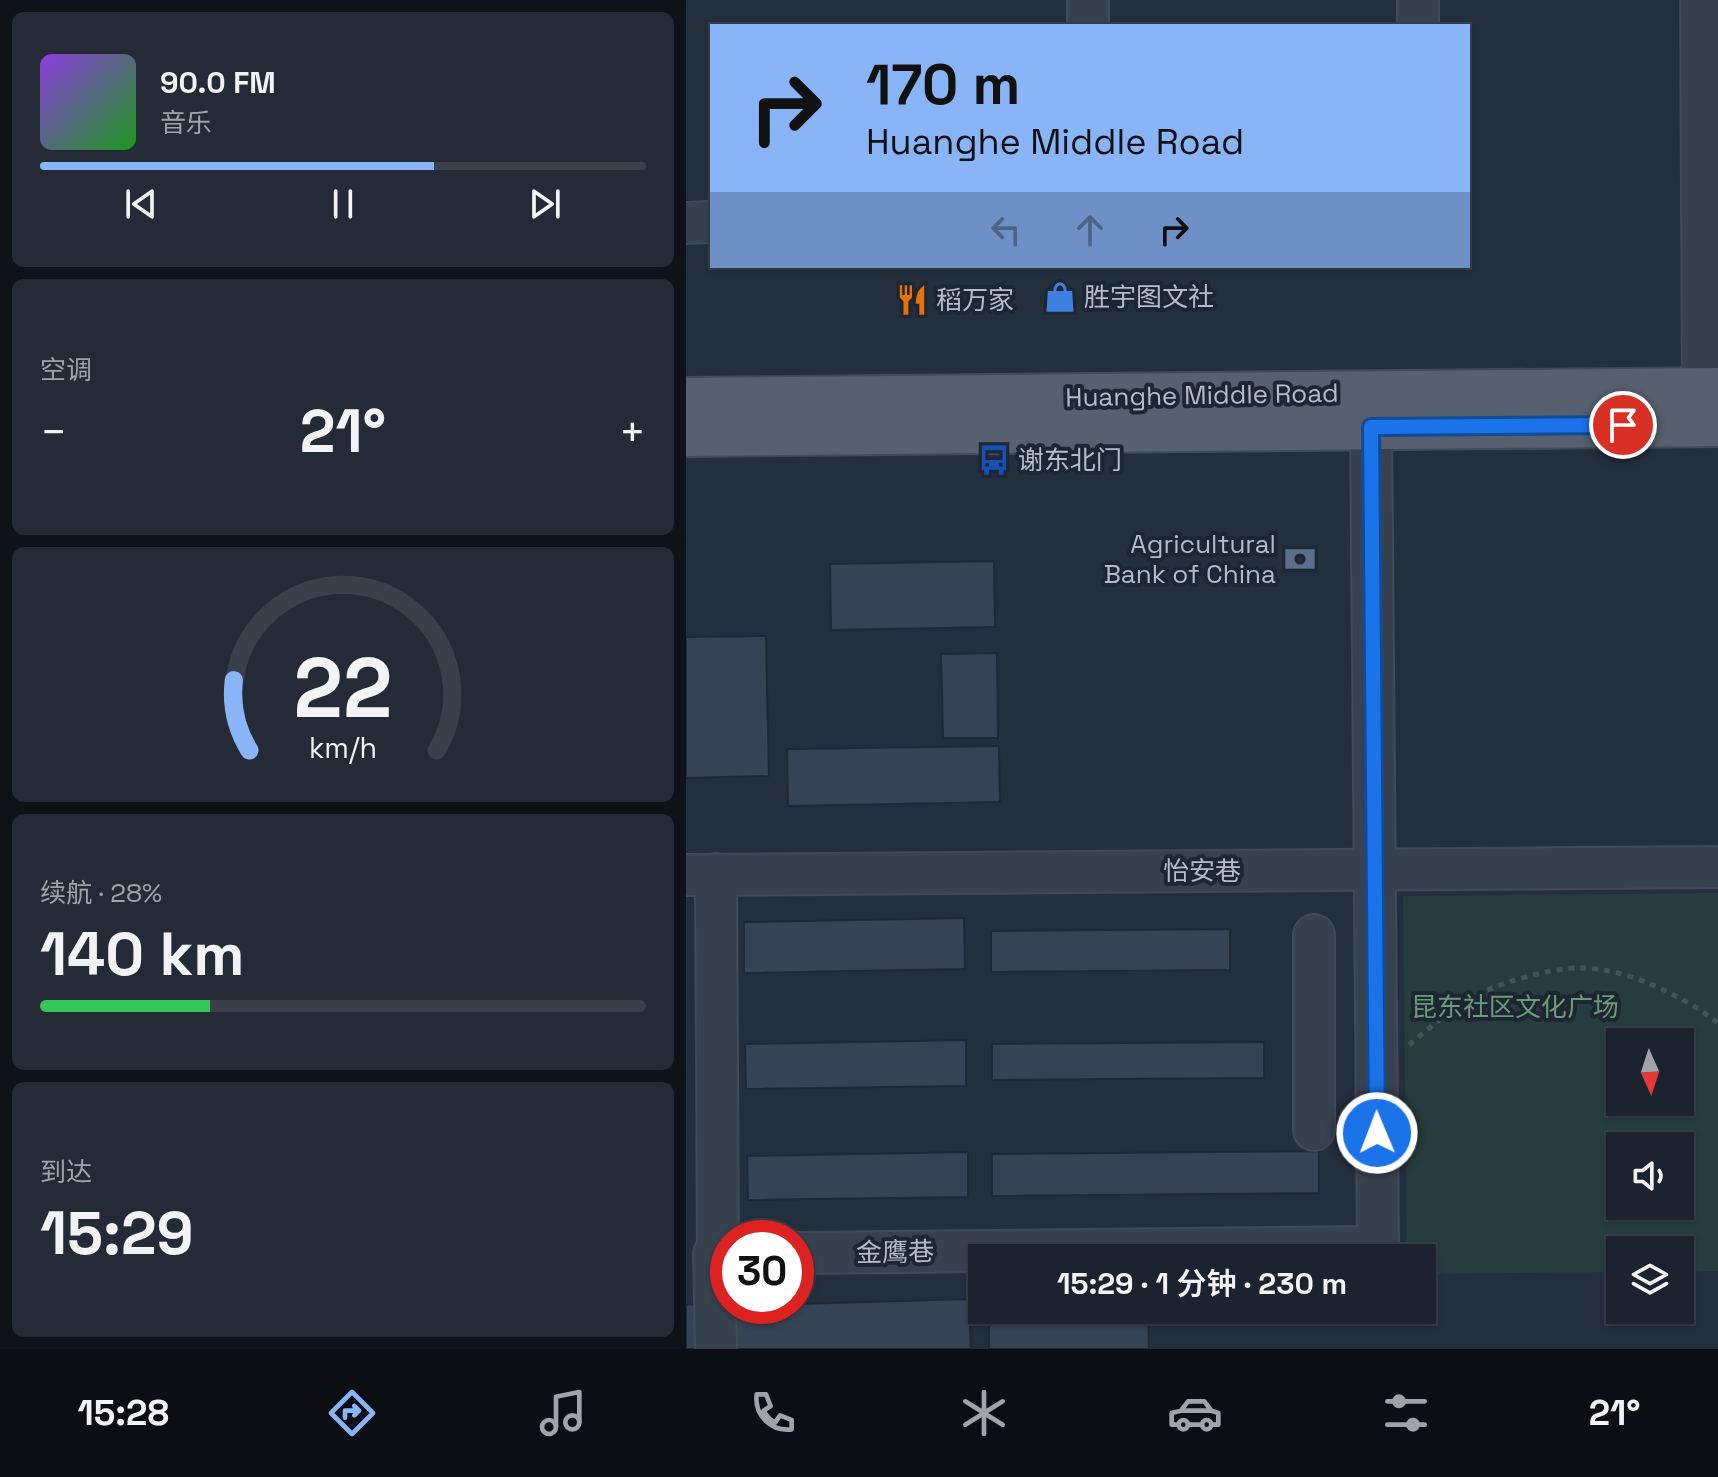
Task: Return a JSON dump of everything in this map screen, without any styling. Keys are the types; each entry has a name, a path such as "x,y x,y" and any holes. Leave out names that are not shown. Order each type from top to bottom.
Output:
{"main road":[{"name":"Huanghe Middle Road","path":"686,400 1713,401"},
{"name":"Huanghe Middle Road","path":"686,434 1371,427 1713,401"}],"street":[{"path":"1088,0 1088,24"},
{"path":"1418,0 1418,24"},
{"path":"1701,0 1713,401"},
{"path":"686,223 710,222"},
{"path":"1314,1049 1391,1048 1375,869 1371,427"},
{"name":"怡安巷","path":"701,875 1718,867"},
{"path":"701,875 711,1220"},
{"path":"1314,935 1314,1130"},
{"name":"金鹰巷","path":"814,1253 1378,1247 1391,1048"},
{"path":"715,1324 716,1349"}],"path":[{"path":"1391,1048 1485,991 1520,978 1576,968 1613,972 1650,984 1696,1006 1718,1023"}],"green space":[{"name":"昆东社区文化广场","path":"1718,893 1718,1271 1694,1272 1694,1236 1606,1236 1606,1272 1436,1274 1436,1244 1407,1244 1403,896"}],"building":[{"path":"994,561 995,627 831,630 830,564"},
{"path":"766,636 769,776 686,778 686,637"},
{"path":"997,653 998,738 943,738 941,654"},
{"path":"999,746 1000,802 788,806 787,749"},
{"path":"964,918 965,969 744,973 744,922"},
{"path":"1230,929 1230,970 991,972 991,931"},
{"path":"966,1040 966,1086 746,1089 745,1044"},
{"path":"1264,1042 1264,1078 992,1080 992,1044"},
{"path":"1319,1151 1319,1193 992,1196 992,1154"},
{"path":"968,1152 968,1197 748,1200 747,1156"},
{"path":"968,1299 971,1349 730,1349 729,1324 814,1324 814,1303"},
{"path":"701,1304 702,1349 686,1349 686,1305"},
{"path":"989,1324 1148,1324 1149,1349 989,1349"}],"place":[{"name":"胜宇图文社","path":"1060,297"},
{"name":"稻万家","path":"912,300"},
{"name":"谢东北门","path":"994,460"},
{"name":"Agricultural Bank of China","path":"1300,559"}],"route":[{"path":"1377,1133 1371,427 1623,425"}]}
